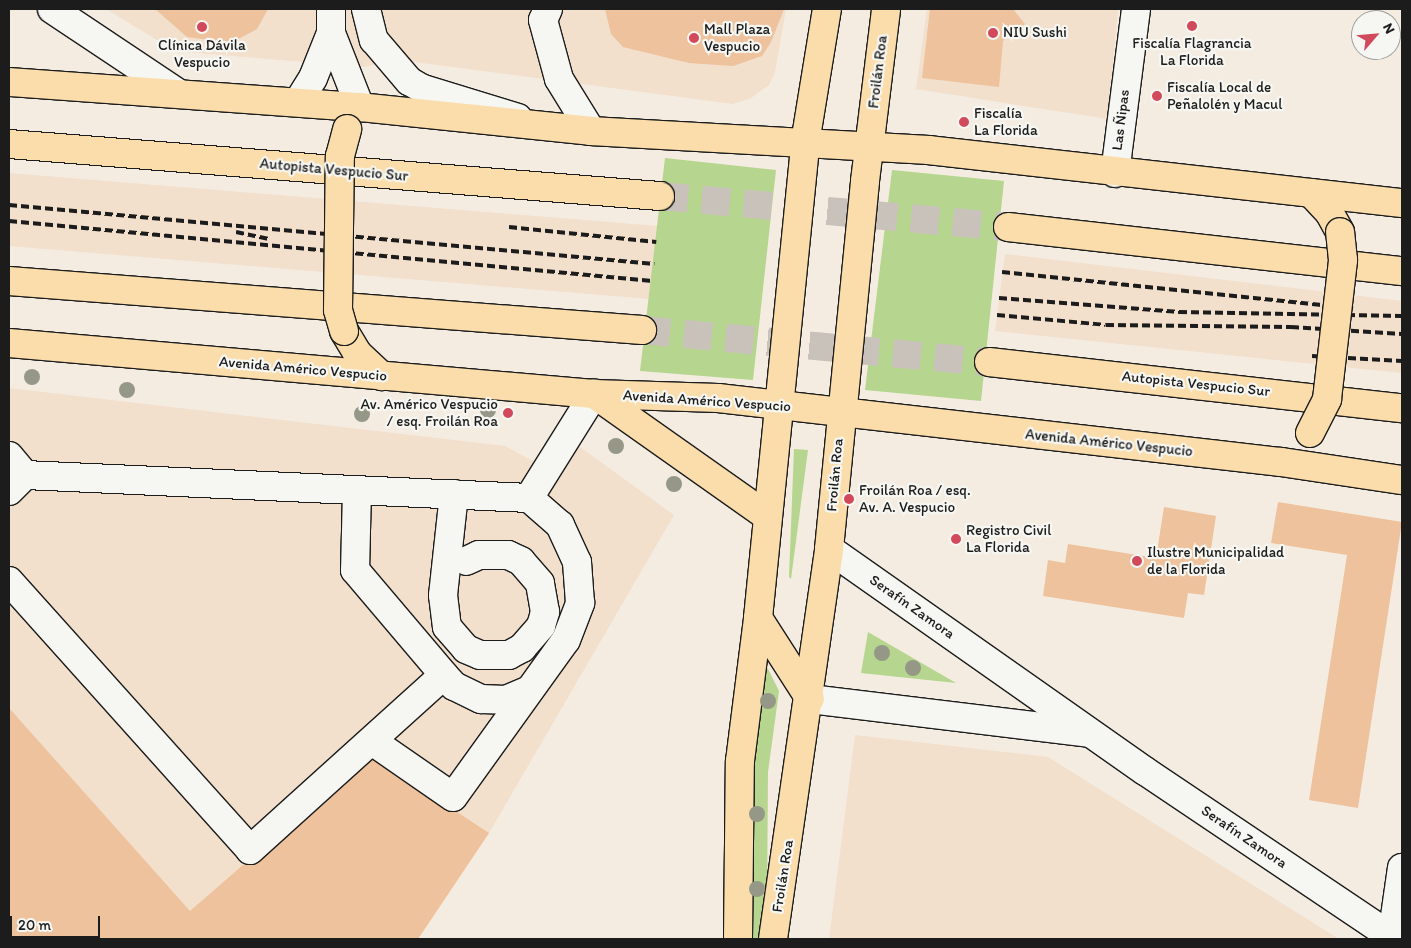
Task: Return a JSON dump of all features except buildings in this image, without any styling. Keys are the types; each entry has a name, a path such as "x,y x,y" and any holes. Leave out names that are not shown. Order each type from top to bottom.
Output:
{"main road":[{"path":"738,939 740,761 758,618 805,143 826,9"},
{"name":"Froilán Roa","path":"773,939 810,699 829,549 841,412 869,146 886,9"},
{"path":"9,82 298,102 353,118 543,127 928,150 1402,203"},
{"path":"353,118 340,156 338,310 344,331 357,353 382,376"},
{"name":"Autopista Vespucio Sur","path":"9,144 660,196"},
{"path":"1281,462 1310,433 1327,398 1343,260 1340,232 1329,212 1311,193"},
{"path":"1008,227 1402,271"},
{"path":"9,281 642,330"},
{"name":"Avenida Américo Vespucio","path":"14,348 594,394 718,398 1281,462 1402,480"},
{"name":"Autopista Vespucio Sur","path":"989,362 1402,408"},
{"path":"594,394 767,516"},
{"path":"758,618 810,699"}],"street":[{"path":"52,9 178,93"},
{"path":"366,9 374,40 409,81 422,89 543,127"},
{"path":"548,9 543,20 559,79 591,131"},
{"name":"Las Ñipas","path":"1115,172 1136,9"},
{"path":"298,102 313,78 331,21"},
{"path":"331,21 353,118"},
{"path":"529,498 594,394"},
{"path":"13,474 529,498 560,525 573,549 580,582 580,602 572,628 454,797 372,741"},
{"path":"358,490 355,570 444,675 454,686 481,699 506,700 529,690"},
{"path":"454,494 443,595 447,627 466,649 480,655 509,654 522,648 533,638 543,619 545,597 540,583 527,566 508,555 479,555 466,561"},
{"name":"Serafín Zamora","path":"829,549 1093,733 1394,938"},
{"path":"9,581 250,850 444,675"},
{"name":"Serafín Zamora","path":"810,699 1093,733"},
{"path":"1394,938 1402,868"}],"shaded area":[{"name":"Mall Plaza Vespucio","path":"106,9 786,9 775,72 769,85 751,98 733,104 399,60 363,67 175,51"},
{"path":"927,9 1118,9 1108,119 916,89"},
{"path":"9,173 658,226 650,299 9,246"},
{"path":"1005,254 1402,301 1402,373 995,331"},
{"path":"9,388 505,446 550,470 573,442 674,515 489,833 418,939 9,939"},
{"path":"855,735 1048,757 1339,939 829,939"}],"green space":[{"path":"665,158 776,170 753,380 640,371"},
{"path":"892,170 1004,181 981,401 865,390"},
{"path":"794,449 808,450 791,579 789,577"},
{"path":"868,632 956,683 861,673"},
{"path":"766,665 779,691 768,772 767,902 763,939 752,939 747,797"}],"tunnel":[{"path":"660,196 1008,227"},
{"path":"642,330 989,362"}],"railway":[{"path":"9,205 654,264"},
{"path":"9,221 652,281"},
{"path":"509,227 656,242"},
{"path":"236,232 270,239"},
{"path":"1002,272 1353,308"},
{"path":"999,298 1179,312 1402,316"},
{"path":"997,315 1106,325 1291,327 1402,334"},
{"path":"1312,356 1402,361"}],"place":[{"name":"Fiscalía Flagrancia La Florida","path":"1192,26"},
{"name":"Clínica Dávila Vespucio","path":"202,27"},
{"name":"NIU Sushi","path":"993,33"},
{"name":"Mall Plaza Vespucio","path":"694,38"},
{"name":"Fiscalía Local de Peñalolén y Macul","path":"1157,96"},
{"name":"Fiscalía La Florida","path":"964,122"},
{"name":"Av. Américo Vespucio / esq. Froilán Roa","path":"508,413"},
{"name":"Froilán Roa / esq. Av. A. Vespucio","path":"849,499"},
{"name":"Registro Civil La Florida","path":"956,539"},
{"name":"Ilustre Municipalidad de la Florida","path":"1137,561"}]}
